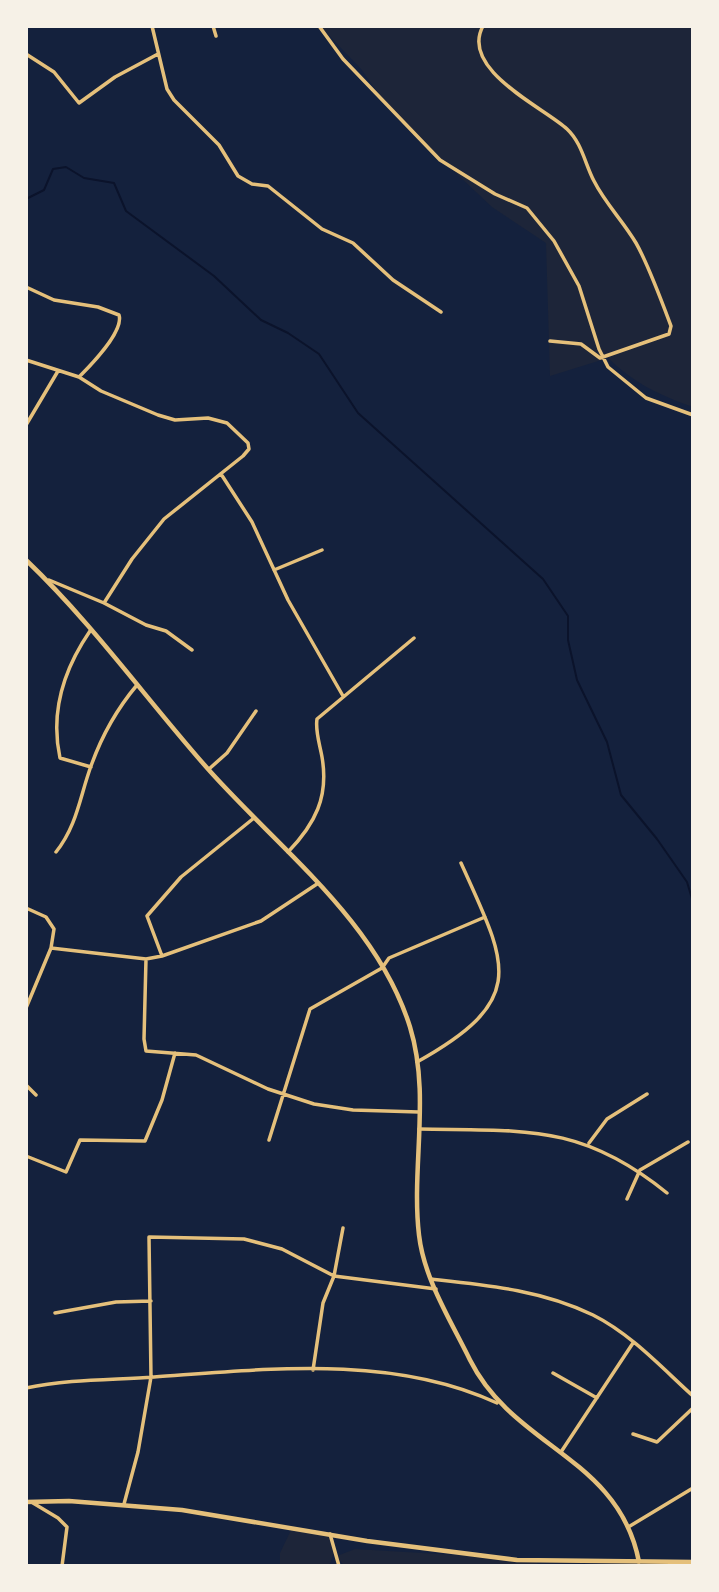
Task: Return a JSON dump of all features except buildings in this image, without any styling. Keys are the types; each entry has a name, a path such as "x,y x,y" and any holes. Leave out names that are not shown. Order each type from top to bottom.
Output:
{"main road":[{"path":"26,561 138,685 209,769 361,932 406,1014 417,1062 419,1234 431,1279 470,1361 497,1403 600,1486 630,1526 639,1562"},
{"path":"29,1502 124,1504 196,1512 517,1560 693,1562"}],"street":[{"path":"152,26 158,54 174,100 219,145 238,176 252,184 268,187 322,229 353,243 393,280 441,312"},
{"path":"213,26 216,36"},
{"path":"319,26 343,59 436,156 495,194 527,208 554,241 579,286 602,357 617,376 646,397 693,415"},
{"path":"483,26 479,38 491,69 512,92 560,123 577,141 598,188 637,244 671,326 668,334 602,357 594,356 581,344 550,341"},
{"path":"26,54 54,72 79,103 115,77 158,54"},
{"path":"26,287 54,300 98,307 118,315 119,325 97,359 79,377"},
{"path":"26,360 79,377 101,391 158,415 175,420 208,418 226,423 248,443 249,449 164,519 132,559 104,603"},
{"path":"26,425 58,371"},
{"path":"221,474 245,509 274,570 343,696"},
{"path":"274,570 322,550"},
{"path":"43,578 174,635 192,650"},
{"path":"90,631 66,673 56,724 60,758 90,767"},
{"path":"288,853 313,824 321,802 323,769 317,719 414,638"},
{"path":"56,852 76,819 90,767 113,718 138,685"},
{"path":"209,769 228,753 256,711"},
{"path":"162,956 146,916 181,877 254,818"},
{"path":"417,1062 448,1044 478,1020 497,990 501,969 485,917 461,863"},
{"path":"51,948 146,958 162,956 261,921 317,884"},
{"path":"26,908 52,922 54,929 51,948 26,1008"},
{"path":"269,1140 310,1009 382,968 389,958 485,917"},
{"path":"146,958 146,1051 196,1055 284,1094 329,1108 419,1112"},
{"path":"26,1156 66,1172 80,1140 145,1141 162,1100 175,1053"},
{"path":"26,1085 36,1095"},
{"path":"589,1144 607,1119 647,1094"},
{"path":"419,1129 542,1134 589,1144 639,1171 667,1193"},
{"path":"627,1199 639,1171 688,1142"},
{"path":"313,1370 323,1303 334,1276 343,1228"},
{"path":"124,1504 138,1452 147,1387 151,1377 149,1237 244,1239 264,1243 334,1276 436,1289"},
{"path":"431,1279 508,1288 541,1296 593,1315 633,1343 693,1396"},
{"path":"55,1313 116,1302 151,1301"},
{"path":"561,1452 633,1343"},
{"path":"26,1388 67,1381 313,1370 369,1371 418,1378 478,1394 497,1403"},
{"path":"553,1373 597,1398"},
{"path":"633,1434 657,1443 693,1408"},
{"path":"630,1526 693,1488"},
{"path":"29,1502 58,1518 67,1527 62,1566"},
{"path":"330,1534 339,1566"}],"shaded area":[{"path":"320,26 693,26 693,407 669,398 627,375 608,358 550,376 546,243 492,207 393,114 361,69"},
{"path":"292,1528 330,1534 335,1550 329,1566 280,1566 280,1553"},
{"path":"355,1549 537,1560 538,1566 344,1566 337,1556"}],"waterway":[{"path":"26,199 44,190 53,169 66,167 84,178 114,183 126,211 214,276 261,320 288,333 319,354 358,413 543,579 568,616 568,640 577,680 607,742 621,795 687,882 693,902"}]}
